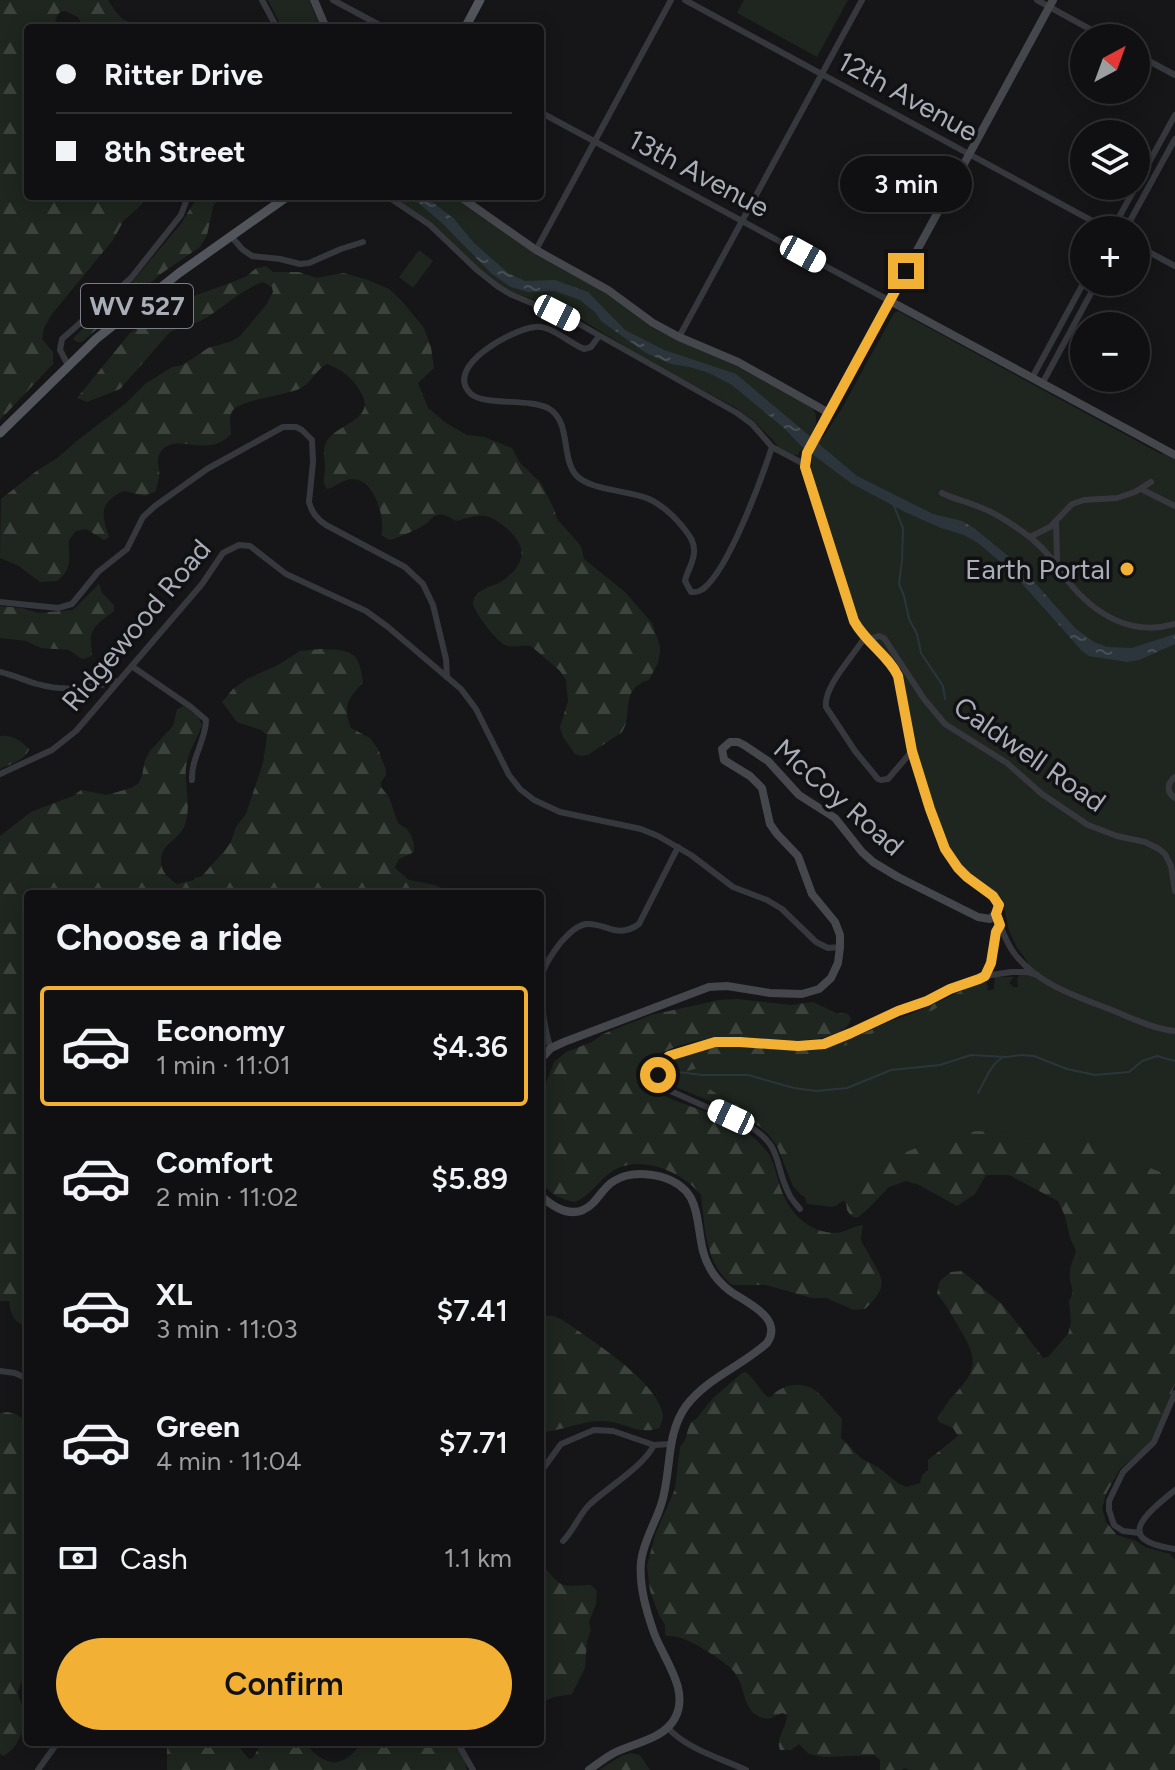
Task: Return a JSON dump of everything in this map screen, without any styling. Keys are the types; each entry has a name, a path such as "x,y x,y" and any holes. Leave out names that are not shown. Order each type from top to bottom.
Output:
{"main road":[{"path":"467,24 480,0"},
{"name":"WV 527","path":"0,433 68,365 135,307 282,200"}],"street":[{"path":"262,0 275,24"},
{"path":"314,0 324,24"},
{"path":"333,0 378,24"},
{"path":"536,250 671,0"},
{"name":"12th Avenue","path":"685,0 1085,216"},
{"path":"679,337 862,0"},
{"path":"1037,0 1051,4 1083,24"},
{"path":"393,200 430,225 497,286 557,313 737,413 752,424 772,447 805,461 1051,4"},
{"path":"1150,62 1175,75"},
{"name":"13th Avenue","path":"544,114 1175,455"},
{"path":"1119,216 1175,115"},
{"path":"1133,216 1175,139"},
{"path":"68,365 60,350 62,339 131,278 181,215 187,200"},
{"path":"465,200 536,250 597,283 642,316 679,337 738,362 829,413"},
{"path":"231,236 252,256 300,264 363,242"},
{"path":"1150,253 1175,266"},
{"path":"1032,378 1076,296"},
{"path":"1042,384 1089,296"},
{"path":"599,336 591,347 584,349 538,326 523,330 491,346 473,360 466,369 466,387 479,398 536,405 550,410 562,427 571,465 580,479 640,496 665,508 688,534 694,546 694,558 685,581 691,592 703,589 724,562 772,447"},
{"path":"0,602 58,608 72,604 98,572 127,549 143,517 155,506 232,454 283,427 296,427 308,434 314,448 311,510 326,525 405,567 423,584 433,605 446,659 447,677"},
{"name":"McCoy Road","path":"805,461 854,621 898,676 912,751 945,849 962,873 995,898 999,905 990,919 978,917 881,867 862,852 835,818 799,795 768,761 738,742 727,743 722,752 724,760 762,788 770,824 798,856 812,894 835,922 840,947"},
{"path":"1030,537 1044,531 1067,507 1078,501 1117,498 1151,482"},
{"path":"1141,489 1175,506"},
{"path":"942,493 989,511 1030,537 1047,552 1082,597 1105,616 1137,627 1175,624"},
{"path":"1056,521 1057,565"},
{"name":"Ridgewood Road","path":"0,774 37,758 84,723 202,584 223,553 233,546 244,545 256,550 294,578 366,611 461,689 472,702 509,775 534,800 560,812 641,829 678,847 725,882 782,909 816,942 828,948 840,947"},
{"path":"866,638 831,685 825,698 826,707 878,779 888,779 912,751"},
{"name":"Caldwell Road","path":"866,638 884,638 937,716 954,731 1007,763 1053,803 1093,827 1159,849 1171,866 1175,891"},
{"path":"133,667 206,720 193,763 192,780"},
{"path":"0,672 65,689 88,688 118,681"},
{"path":"1175,777 1168,785 1169,793 1175,798"},
{"path":"544,971 553,953 579,926 590,924 622,931 639,924 678,847"},
{"path":"996,914 1015,955 1037,975 1065,992 1138,1022 1175,1031"},
{"path":"985,976 1000,925"},
{"path":"544,1056 551,1048 709,987 727,986 783,994 814,991 831,978 838,963 840,947"},
{"path":"800,1209 789,1194 776,1153 763,1137 747,1125 666,1089 658,1079 662,1062 669,1056 715,1042 798,1046 824,1044 985,976 1011,972 1037,975"},
{"path":"544,1026 551,1048"},
{"path":"544,1198 557,1208 573,1213 587,1208 608,1186 632,1174 660,1176 677,1184 693,1201 703,1252 711,1270 722,1285 760,1311 770,1322 772,1334 767,1343 706,1386 689,1403 675,1426 665,1490 643,1548 641,1573 649,1619 679,1690 680,1706 668,1728 613,1754 589,1770"},
{"path":"0,1371 24,1377"},
{"path":"1140,1533 1123,1531 1114,1525 1109,1501 1123,1472 1154,1442 1175,1393"},
{"path":"544,1467 561,1444 594,1430 613,1431 654,1445 671,1444"},
{"path":"563,1541 590,1504 646,1458 654,1445"},
{"path":"1175,1490 1144,1518 1139,1528 1149,1543 1175,1549"},
{"path":"668,1728 677,1737 746,1770"},
{"path":"38,1770 55,1746"},
{"path":"459,1746 473,1770"}],"green space":[{"path":"0,0 108,0 124,20 134,24 82,24 78,17 65,11 57,15 56,24 24,24 24,200 145,200 124,220 113,240 52,314 42,339 53,352 53,364 0,420"},
{"path":"268,0 309,0 319,24 280,24"},
{"path":"744,0 848,0 817,57 737,13"},
{"path":"196,200 217,200 200,247 162,273 82,342 73,339 107,309 180,225"},
{"path":"398,200 458,200 536,255 602,291 654,329 736,366 812,408 816,424 812,434 799,455 780,448 755,422 736,408 645,359 579,318 498,284 435,225"},
{"path":"419,250 433,261 413,288 399,277"},
{"path":"266,266 273,272 299,272 316,278 344,273 389,289 401,300 424,328 431,347 434,368 418,383 428,408 467,435 484,437 512,448 520,463 541,483 557,519 581,546 584,559 625,592 652,623 660,646 658,663 649,680 633,689 622,732 588,755 575,754 560,727 568,701 566,680 560,671 531,646 501,643 477,613 474,598 482,590 506,578 521,558 520,545 504,526 486,516 457,521 440,515 390,540 381,535 380,509 366,485 351,479 327,489 324,484 325,445 332,435 360,415 364,400 350,377 327,364 299,389 238,406 231,412 231,434 221,442 201,446 166,446 158,458 156,491 145,496 124,491 110,500 104,510 109,537 104,540 86,529 76,531 69,540 68,567 57,581 40,582 19,566 0,558 1,499 125,404 145,384 208,348 240,336 266,305 273,292 272,287 263,282 255,285 204,319 169,333 120,389 87,402 77,398 130,333 196,295"},
{"path":"898,311 1175,460 1175,1181 1086,1141 1040,1141 999,1132 976,1131 921,1146 879,1163 836,1206 807,1204 781,1136 756,1115 684,1072 711,1064 818,1058 950,1000 994,989 995,977 1014,977 1009,983 1018,987 1017,979 1028,962 1009,931 1002,898 965,869 946,843 915,747 901,670 855,615 809,469 816,446 842,408 894,313"},
{"path":"99,584 102,593 114,605 114,611 92,632 92,656 82,659 69,650 41,648 26,641 0,638 0,606 38,613 72,610"},
{"path":"339,650 356,658 363,682 348,703 348,720 351,728 370,738 378,749 386,770 381,787 389,797 398,823 406,828 414,844 414,852 398,860 395,868 409,880 445,890 24,890 23,1325 14,1318 9,1301 0,1301 0,836 31,812 81,790 107,795 138,784 150,751 173,726 177,709 184,706 198,717 202,725 186,767 186,822 164,850 161,863 165,874 177,884 202,876 231,842 236,827 246,814 263,763 267,735 237,722 222,702 247,679 300,651"},
{"path":"0,736 16,739 29,749 21,759 0,769"},
{"path":"981,981 986,982 987,992 1175,1043 1175,1384 1155,1438 1120,1469 1102,1508 1106,1522 1117,1535 1170,1554 1175,1560 1175,1770 880,1770 880,1760 874,1755 824,1757 809,1754 799,1744 791,1750 780,1750 779,1742 787,1715 782,1713 769,1719 760,1717 746,1702 739,1680 731,1668 690,1642 665,1635 665,1625 650,1591 647,1566 655,1535 675,1489 680,1447 690,1423 742,1373 748,1374 768,1397 790,1386 802,1385 817,1391 842,1419 841,1438 862,1459 907,1487 920,1483 922,1475 928,1470 928,1460 958,1436 953,1428 937,1418 967,1379 973,1363 965,1337 937,1294 942,1279 951,1272 962,1271 1004,1306 1043,1358 1048,1357 1068,1334 1072,1293 1070,1270 1076,1251 1058,1201 1009,1175 986,1175 975,1194 957,1206 906,1181 889,1187 857,1218 851,1216 846,1202 818,1202 801,1195 793,1186 777,1146 767,1133 724,1107 676,1087 666,1076 664,1068 676,1057 710,1047 805,1050 830,1045 925,1008"},
{"path":"719,1000 791,1005 813,1002 836,1013 848,1014 851,1019 847,1027 839,1032 817,1039 753,1042 710,1039 692,1042 664,1052 642,1067 643,1078 656,1091 727,1120 762,1145 774,1164 786,1201 806,1223 824,1232 834,1233 863,1225 862,1240 881,1280 879,1293 865,1309 854,1310 826,1298 812,1298 766,1285 732,1285 711,1256 701,1195 684,1179 661,1168 637,1164 614,1170 575,1202 555,1195 544,1185 544,1088 554,1062 566,1052 603,1034 651,1015"},
{"path":"544,1315 561,1319 633,1372 656,1398 663,1416 659,1428 652,1430 595,1421 544,1432"},
{"path":"0,1413 18,1415 24,1420 24,1678 18,1693 24,1718 17,1743 3,1756 0,1753"},
{"path":"544,1567 560,1583 568,1586 591,1585 597,1591 589,1622 591,1630 585,1668 572,1694 544,1701"},
{"path":"168,1746 238,1746 249,1759 253,1758 260,1746 308,1746 320,1757 334,1762 348,1757 359,1746 453,1746 463,1755 467,1770 167,1770"},
{"path":"631,1753 640,1755 650,1770 599,1770 621,1756"}],"water":[{"path":"430,200 454,219 474,243 508,273 525,281 555,280 588,292 625,330 664,350 736,374 857,476 933,514 962,521 974,528 1019,565 1076,629 1094,642 1107,647 1132,648 1175,634 1175,644 1127,662 1089,656 1009,569 978,543 905,512 851,483 800,445 732,385 709,373 671,364 646,353 601,321 580,300 555,291 528,292 511,287 492,274 416,201"}],"waterway":[{"path":"894,506 903,528 899,584 921,653 943,686 945,699"},
{"path":"678,1072 748,1075 816,1091 847,1088 891,1070 940,1065 971,1055 1034,1056 1067,1069 1095,1075 1129,1072 1142,1061 1157,1056 1175,1061"},
{"path":"978,1093 991,1069 1002,1058"}],"place":[{"name":"Earth Portal","path":"1127,569"}],"route":[{"path":"658,1075 662,1062 669,1056 715,1042 781,1046 824,1044 979,979 985,976 991,963 1000,925 996,914 999,905 993,896 958,868 945,849 912,751 898,676 854,621 805,467 807,453 906,271"}]}
